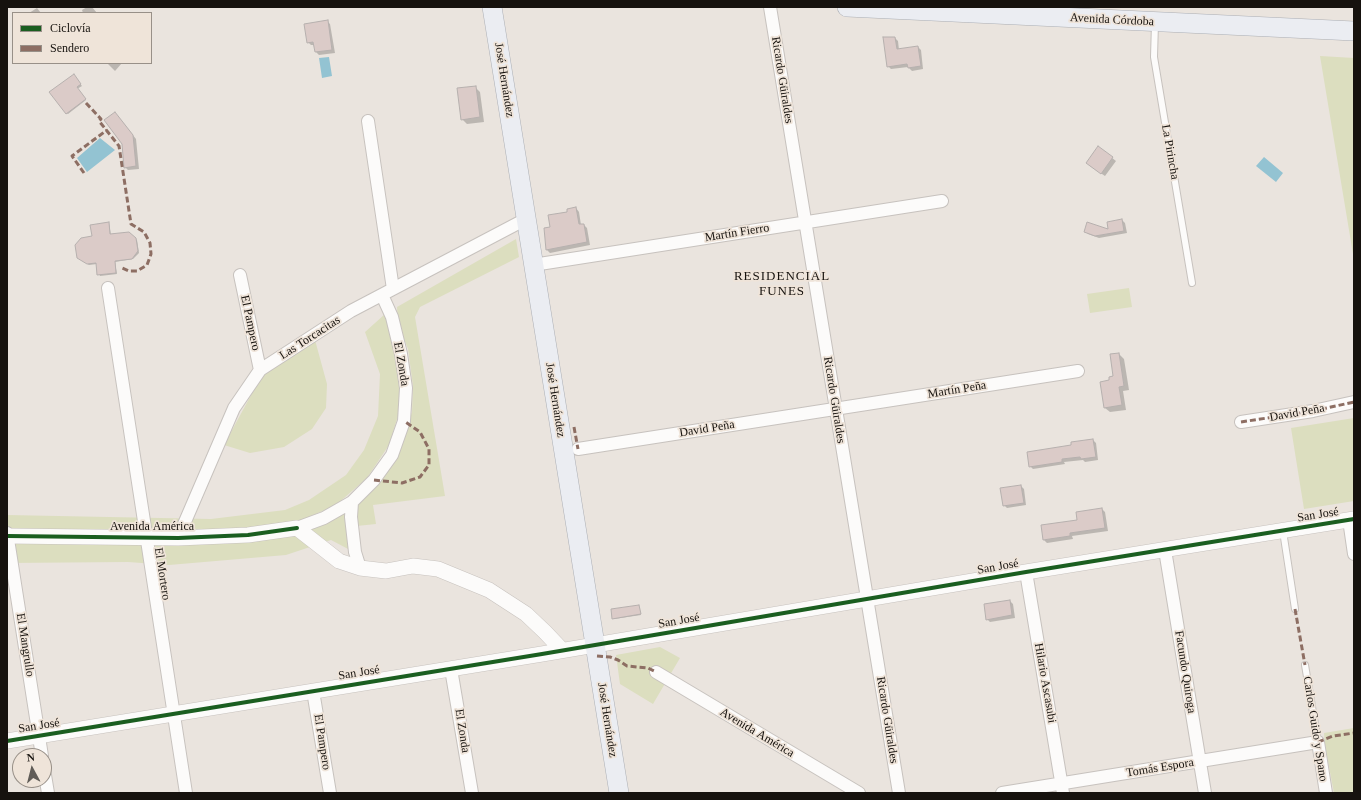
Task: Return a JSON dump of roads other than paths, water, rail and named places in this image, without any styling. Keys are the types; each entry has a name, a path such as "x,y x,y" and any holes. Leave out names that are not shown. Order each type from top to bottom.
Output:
{"main road":[{"name":"José Hernández","path":"492,7 619,793"},
{"name":"Avenida Córdoba","path":"846,7 1043,12 1155,22 1354,31"}],"street":[{"name":"Ricardo Güiraldes","path":"770,7 898,793"},
{"path":"368,121 392,289"},
{"name":"Martín Fierro","path":"533,265 942,201"},
{"name":"Las Torcacitas","path":"178,538 234,408 260,370 351,311 526,219"},
{"name":"El Pampero","path":"240,275 260,370"},
{"name":"El Mortero","path":"108,288 186,793"},
{"name":"El Zonda","path":"298,528 324,518 352,502 374,480 392,455 404,421 406,388 401,354 392,317 382,295"},
{"name":"Martín Peña","path":"836,409 1078,370"},
{"name":"David Peña","path":"1241,422 1313,411 1354,402"},
{"name":"David Peña","path":"578,449 836,409"},
{"path":"352,502 351,517 355,552 360,568"},
{"path":"1351,520 1354,554"},
{"name":"San José","path":"7,741 451,669 1026,572 1351,520"},
{"path":"298,528 339,561 360,568 386,571 413,566 438,568 489,590 526,614 562,650"},
{"name":"Avenida América","path":"7,535 178,538 248,535 298,528"},
{"name":"El Mangrullo","path":"7,535 41,748"},
{"name":"Facundo Quiroga","path":"1165,550 1205,793"},
{"name":"Hilario Ascasubi","path":"1026,572 1062,788"},
{"name":"El Zonda","path":"451,669 472,793"},
{"name":"Avenida América","path":"656,672 859,793"},
{"name":"El Pampero","path":"313,691 330,793"},
{"name":"Tomás Espora","path":"1002,793 1062,788 1200,761 1318,742"},
{"name":"Carlos Guido y Spano","path":"1318,742 1326,793"}],"lane":[{"name":"La Pirincha","path":"1155,22 1154,57 1192,283"},
{"path":"1283,531 1295,608"},
{"name":"Carlos Guido y Spano","path":"1305,665 1318,742"}],"water":[{"path":"329,57 332,76 322,78 319,58"},
{"path":"100,138 115,150 87,172 77,158"},
{"path":"1264,157 1283,173 1276,182 1256,166"}],"district":[{"name":"RESIDENCIAL FUNES","path":"782,284"}]}
